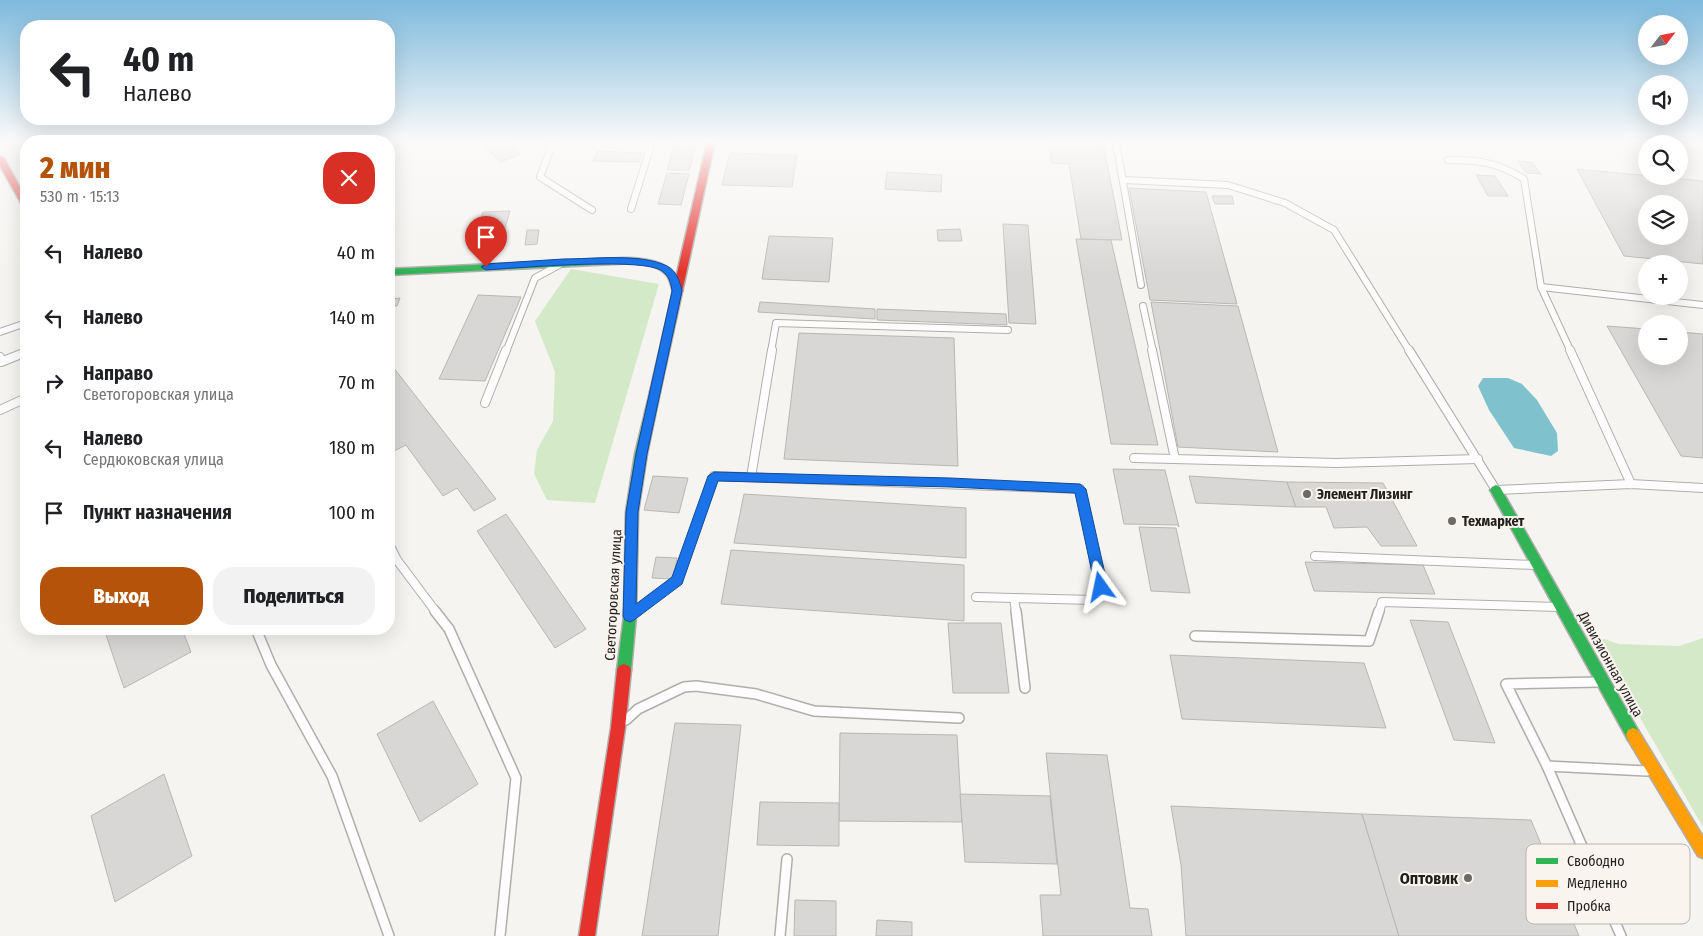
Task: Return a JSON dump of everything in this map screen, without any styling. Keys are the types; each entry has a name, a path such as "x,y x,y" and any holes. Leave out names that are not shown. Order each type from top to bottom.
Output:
{"street":[{"name":"Светогоровская улица","path":"587,936 588,917 618,728 630,616 632,512 642,454 702,186"},
{"path":"395,272 563,262 649,263 665,269 671,274 675,280 677,291"},
{"name":"Дивизионная улица","path":"1496,490 1654,772 1703,851"}],"lane":[{"path":"554,186 592,210"},
{"path":"631,209 638,186"},
{"path":"1125,186 1141,285"},
{"path":"1230,186 1285,203 1334,230 1496,490 1631,484 1703,488"},
{"path":"1525,186 1541,287 1631,484"},
{"path":"485,403 535,278 563,262"},
{"path":"1541,287 1703,305"},
{"path":"1144,306 1175,459"},
{"path":"751,477 776,324 1008,330"},
{"path":"0,332 20,325"},
{"path":"0,358 1,362 20,354"},
{"path":"0,410 20,401"},
{"path":"1134,458 1336,463 1478,459"},
{"path":"630,616 677,580 714,476 950,482 1080,489 1101,587 1092,600 976,597"},
{"path":"395,556 449,629 516,778 500,936"},
{"path":"1315,556 1539,565"},
{"path":"1014,598 1025,688"},
{"path":"1195,636 1369,641 1382,602 1562,608"},
{"path":"258,635 271,665 332,776 389,936"},
{"path":"1581,844 1547,766 1506,684 1604,682"},
{"path":"618,728 638,709 684,687 696,686 756,694 814,711 959,718"},
{"path":"1547,766 1654,772"},
{"path":"780,936 787,859"},
{"path":"1616,924 1621,936"}],"green space":[{"path":"571,269 659,284 595,503 547,500 534,474 537,450 553,421 555,372 535,321"},
{"path":"1703,638 1703,827 1597,643 1604,639 1619,644 1679,646"}],"water":[{"path":"1483,378 1508,378 1522,384 1537,400 1557,433 1558,451 1551,456 1514,448 1489,410 1478,386"}],"building":[{"path":"663,186 686,186 681,205 658,204"},
{"path":"746,186 792,186 792,187"},
{"path":"885,186 941,186 941,192 885,189"},
{"path":"1072,186 1111,186 1122,240 1081,239"},
{"path":"1482,186 1501,186 1508,196 1488,196"},
{"path":"1586,186 1703,186 1703,264 1688,262 1688,255 1638,255 1638,257 1624,256"},
{"path":"1129,188 1206,192 1237,304 1150,300"},
{"path":"1212,196 1232,196 1234,204 1215,204"},
{"path":"510,211 505,228 478,228 483,212"},
{"path":"1003,224 1028,225 1036,324 1009,323"},
{"path":"960,229 962,241 938,241 937,230"},
{"path":"527,230 539,230 537,244 525,245"},
{"path":"769,236 833,238 829,282 762,279"},
{"path":"1076,239 1111,240 1158,445 1111,444"},
{"path":"478,295 521,297 485,381 439,379"},
{"path":"400,298 397,306 395,306 395,299"},
{"path":"760,302 875,309 875,319 758,312"},
{"path":"1151,302 1238,306 1278,452 1178,447"},
{"path":"877,309 1006,314 1007,325 877,320"},
{"path":"1607,326 1638,328 1638,365 1688,365 1688,333 1703,334 1703,458 1681,456"},
{"path":"799,333 954,338 958,466 784,459"},
{"path":"395,370 496,499 474,511 457,488 443,496 406,445 395,450"},
{"path":"1113,469 1165,470 1179,527 1178,525 1124,524"},
{"path":"653,476 688,478 679,513 644,510"},
{"path":"1189,476 1287,482 1296,507 1196,503"},
{"path":"1287,482 1383,483 1417,546 1381,546 1367,527 1334,528 1326,507 1296,507"},
{"path":"744,494 966,508 966,558 734,543"},
{"path":"506,514 586,629 555,648 477,531"},
{"path":"1139,527 1176,528 1190,593 1151,591"},
{"path":"731,550 964,565 964,621 721,604"},
{"path":"656,557 677,558 673,579 652,578"},
{"path":"1305,562 1423,565 1435,594 1314,591"},
{"path":"1410,620 1448,622 1495,743 1454,740"},
{"path":"948,623 1001,623 1009,693 953,693"},
{"path":"106,635 184,635 191,652 124,688"},
{"path":"1170,655 1364,663 1386,728 1182,719"},
{"path":"433,701 478,784 420,822 377,734"},
{"path":"675,723 741,725 718,936 642,936"},
{"path":"840,733 957,735 962,822 839,821"},
{"path":"1046,753 1107,755 1130,908 1148,909 1152,936 1043,936 1040,895 1061,895"},
{"path":"164,774 192,856 115,902 91,816"},
{"path":"960,794 1050,796 1057,864 965,862"},
{"path":"760,802 839,803 839,846 757,845"},
{"path":"1171,806 1362,814 1399,936 1186,936 1181,865"},
{"name":"Оптовик","path":"1362,814 1531,820 1541,844 1526,844 1526,924 1574,924 1579,936 1399,936"},
{"path":"795,900 836,901 836,936 794,936"},
{"path":"877,920 912,922 912,936 876,936"}],"traffic: fast":[{"path":"395,272 642,261 666,269 673,278 677,291"},
{"path":"624,670 630,616 632,512 641,454 655,392"},
{"path":"1496,490 1633,735"}],"traffic: slow":[{"path":"1633,735 1703,851"}],"traffic: jam":[{"path":"15,186 20,194"},
{"path":"655,392 701,186"},
{"path":"587,936 618,728 624,670"}],"place":[{"name":"Элемент Лизинг","path":"1307,494"},
{"name":"Техмаркет","path":"1452,521"},
{"name":"Оптовик","path":"1468,878"}],"route":[{"path":"486,267 563,262 649,263 665,269 675,280 677,291 642,454 632,512 630,616 677,580 714,476 950,482 1080,489 1101,587"}]}
